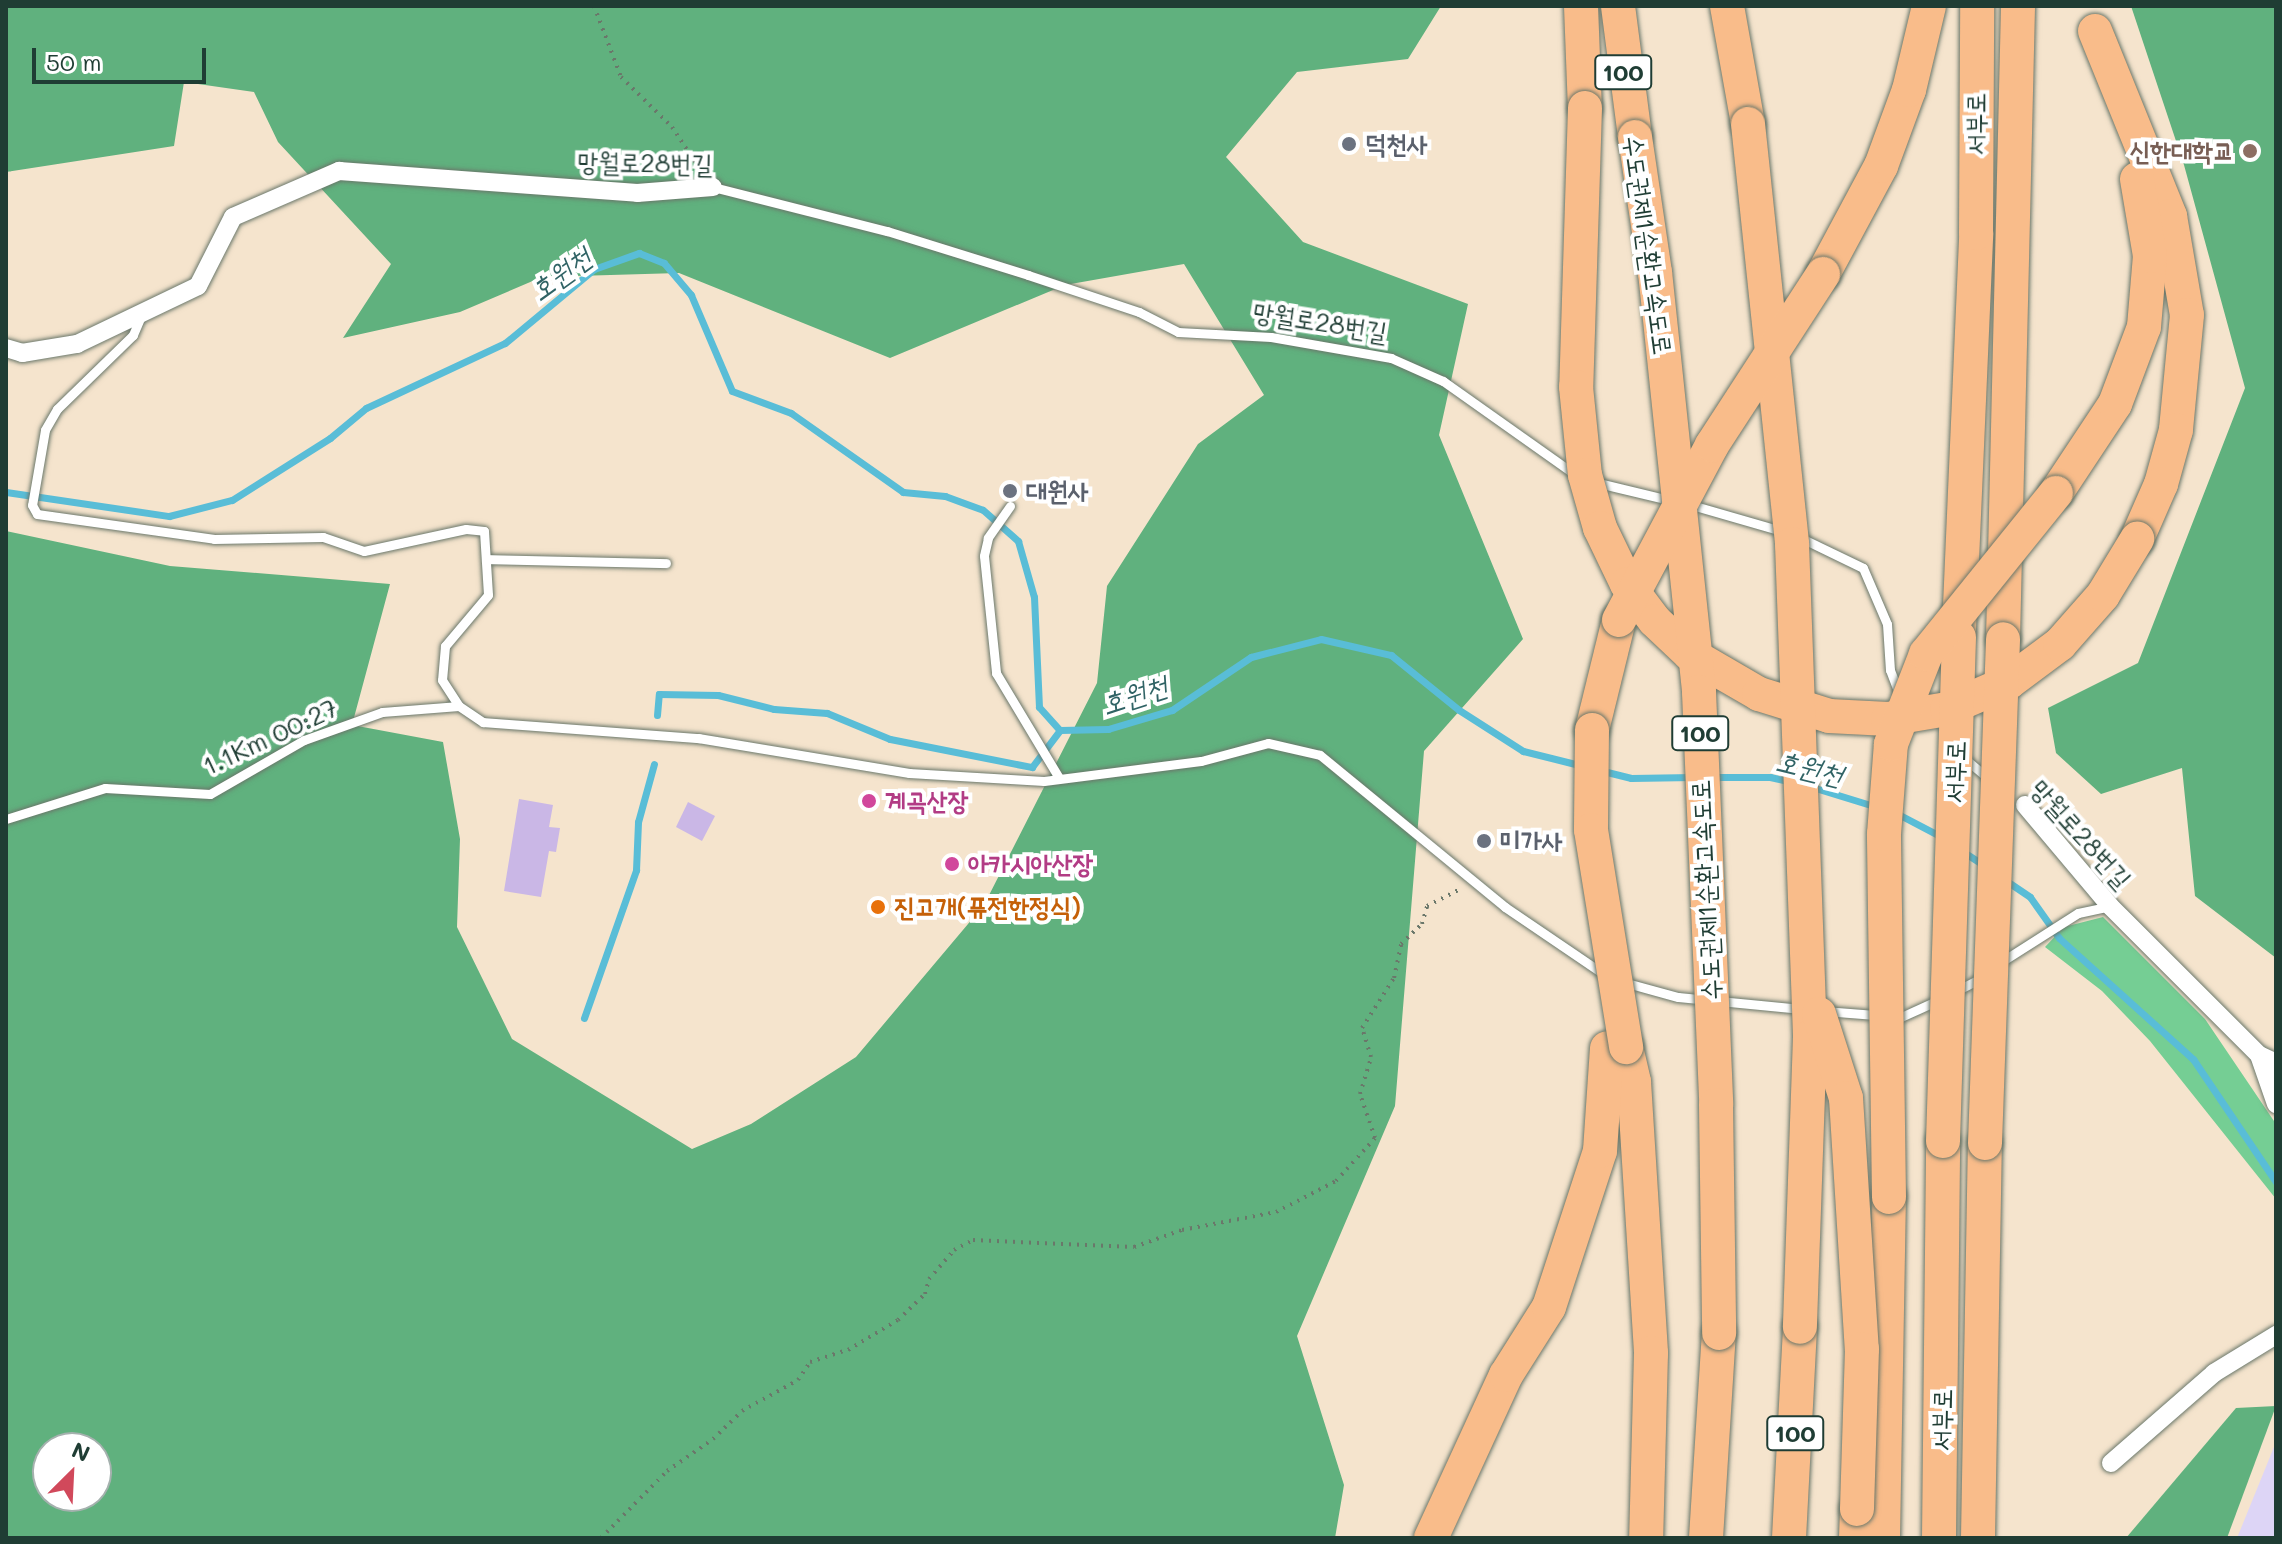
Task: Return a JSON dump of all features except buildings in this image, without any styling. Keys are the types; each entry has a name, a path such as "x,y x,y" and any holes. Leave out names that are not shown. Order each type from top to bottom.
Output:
{"highway":[{"path":"1581,6 1585,108 1576,387 1585,475 1600,528 1627,584 1690,654 1759,694 1821,714 1888,719 1947,709 2009,682 2060,644 2103,595 2137,539 2161,484 2176,430 2187,315 2170,216 2092,19"},
{"name":"수도권제1순환고속도로","path":"1618,6 1655,272 1699,692 1716,1105 1719,1333 1706,1538"},
{"name":"100","path":"1727,6 1748,124 1792,544 1804,967 1810,1037 1789,1538"},
{"path":"1431,1538 1506,1375 1549,1307 1600,1151 1616,1048 1611,976 1591,830 1592,730 1619,620 1712,445 1823,274 1881,166 1914,76 1929,6"},
{"name":"서부로","path":"1939,1538 1943,1141 1976,233 1977,6"},
{"name":"서부로","path":"1978,1538 1985,1143 2003,639 2018,6"},
{"path":"1883,1538 1889,1197 1884,834 1891,744 1926,654 2094,442 2125,384 2144,327 2150,282 2142,199 2092,19"},
{"path":"1804,967 1846,1098 1862,1349 1856,1524"},
{"path":"1616,1048 1634,1082 1651,1353 1646,1538"}],"street":[{"name":"망월로28번길","path":"141,316 198,286 233,217 339,171 637,193 713,187"},
{"path":"6,348 22,353 77,344 141,316"},
{"name":"망월로28번길","path":"2025,805 2110,906 2267,1059"},
{"path":"2267,1059 2276,1104"},
{"path":"2111,1463 2193,1389 2276,1335"}],"lane":[{"name":"망월로28번길","path":"713,187 887,231 1139,312 1178,332 1271,337 1391,358 1443,381 1583,480 1724,512 1813,542 1863,568 1887,624 1890,670 1899,694 1932,727"},
{"path":"141,316 125,344 57,409 45,430 32,505 37,514 138,531 214,539 323,537 364,551 466,529 484,531 488,595 445,646 442,680 459,706 483,722 698,738 909,773 1059,778 1201,761 1268,743 1320,755 1472,880 1603,974 1678,997 1901,1017 1977,981 2032,938 2078,913 2110,906"},
{"path":"1010,506 988,538 985,574 996,673 1059,778"},
{"path":"486,559 666,563"},
{"name":"1.1Km 00:27","path":"6,819 105,788 210,794 304,740 356,721 382,712 459,706"},
{"name":"망월로28번길","path":"1941,736 2025,805"}],"path":[{"path":"594,6 621,77 672,127 713,187"},
{"path":"601,1538 667,1471 713,1439 742,1411 798,1380 810,1362 848,1350 898,1320 925,1294 929,1279 954,1250 973,1240 1134,1247 1182,1230 1276,1212 1336,1181 1375,1138 1360,1094 1371,1057 1362,1028 1394,978 1401,944 1422,924 1427,906 1472,880"}],"shaded area":[{"path":"2276,1442 2276,1538 2237,1538"}],"green space":[{"path":"6,6 1441,6 1408,59 1297,72 1226,157 1303,242 1468,304 1439,435 1523,639 1424,751 1395,1106 1297,1336 1344,1485 1335,1538 6,1538 6,531 170,566 390,584 352,725 443,742 460,839 457,927 512,1039 692,1149 751,1124 856,1057 984,905 1097,683 1107,586 1198,444 1264,395 1184,264 1065,285 890,358 679,273 542,277 460,312 343,338 391,264 278,142 254,92 184,82 174,146 6,172"},
{"path":"2131,6 2276,6 2276,958 2195,896 2182,768 2101,794 2056,753 2048,708 2138,663 2245,388 2184,165"},
{"path":"2103,917 2205,1019 2276,1124 2276,1199 2150,1041 2102,991 2045,947 2064,927"},
{"path":"2276,1406 2227,1538 2126,1538 2236,1408"}],"waterway":[{"name":"호원천","path":"6,492 169,516 232,500 330,438 366,408 505,343 594,269 639,253 664,263 691,295 732,391 791,413 903,492 945,496 983,510 1018,541 1034,597 1039,707 1060,730 1108,729 1172,710 1251,657 1321,639 1391,655 1459,710 1523,751 1583,766"},
{"path":"657,715 659,694 718,695 774,709 827,713 890,739 1032,767 1060,730"},
{"path":"584,1018 636,870 638,822 654,764"},
{"name":"호원천","path":"1603,771 1631,778 1693,777"},
{"name":"호원천","path":"1714,777 1770,777 1792,782"},
{"name":"호원천","path":"1812,787 1877,807"},
{"name":"호원천","path":"1896,813 1942,837"},
{"name":"호원천","path":"1962,851 1985,866"},
{"name":"호원천","path":"2005,880 2030,897 2059,938 2193,1059 2276,1182"}],"place":[{"name":"덕천사","path":"1349,144"},
{"name":"신한대학교","path":"2250,151"},
{"name":"대원사","path":"1010,491"},
{"name":"계곡산장","path":"869,801"},
{"name":"미가사","path":"1484,841"},
{"name":"아카시아산장","path":"952,864"},
{"name":"진고개(퓨전한정식)","path":"878,907"}]}
